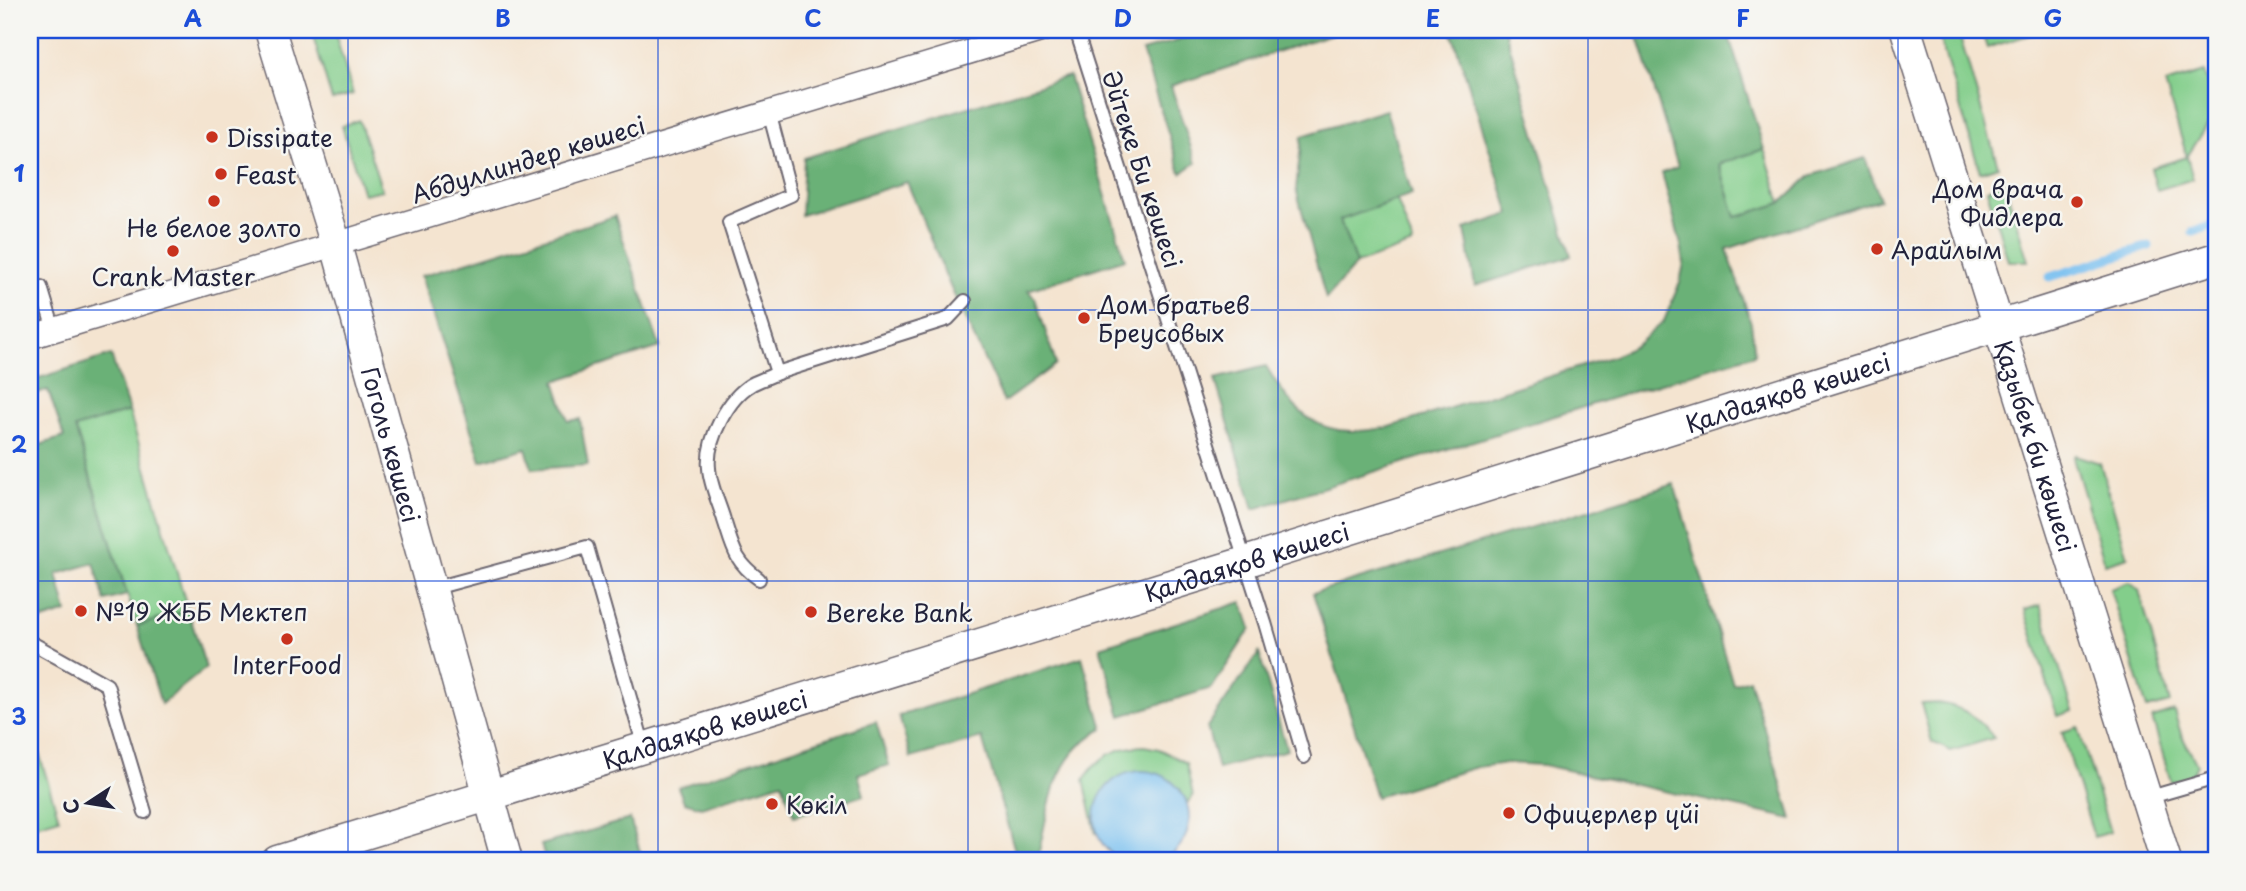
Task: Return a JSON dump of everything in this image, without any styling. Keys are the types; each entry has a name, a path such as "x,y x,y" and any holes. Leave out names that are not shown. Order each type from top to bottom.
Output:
{"street":[{"name":"Гоголь көшесі","path":"270,30 336,245 507,861"},
{"name":"Абдуллиндер көшесі","path":"30,337 1042,30"},
{"name":"Қазыбек би көшесі","path":"1906,30 2166,861"},
{"name":"Қалдаяқов көшесі","path":"276,861 1999,328 2216,258"}],"lane":[{"name":"Әйтеке Би көшесі","path":"1076,30 1304,757"},
{"path":"768,112 790,195 729,222 777,373"},
{"path":"30,290 41,287 54,330"},
{"path":"759,579 743,568 735,552 709,470 708,453 716,427 728,410 750,385 777,373 948,319 965,301"},
{"path":"430,589 587,547 644,748"},
{"path":"30,642 107,685 145,812"},
{"path":"2146,798 2216,778"}],"green space":[{"path":"311,30 334,30 353,94 332,100"},
{"path":"1215,30 1344,30 1171,86 1196,163 1181,173 1142,51"},
{"path":"1451,30 1505,30 1571,256 1475,286 1465,229 1510,214"},
{"path":"1636,30 1727,30 1764,149 1719,164 1736,217 1781,203 1810,176 1865,158 1880,199 1727,249 1751,323 1755,354 1254,509 1215,379 1266,366 1290,401 1316,422 1347,431 1367,430 1390,427 1614,356 1635,346 1664,321 1680,282 1684,263 1662,173 1678,167"},
{"path":"1937,30 1958,30 1998,166 1980,172"},
{"path":"1981,30 2045,30 1987,48"},
{"path":"2204,72 2216,112 2187,157 2165,84"},
{"path":"1069,76 1125,259 1028,290 1035,298 1056,364 1004,402 950,286 907,182 801,215 804,158"},
{"path":"1386,110 1412,194 1340,220 1356,264 1326,299 1296,189 1302,136"},
{"path":"359,120 382,190 363,194 342,126"},
{"path":"1764,149 1781,203 1736,218 1719,164"},
{"path":"2187,157 2193,179 2157,190 2151,168"},
{"path":"2004,181 2028,261 2008,261 1987,190"},
{"path":"1397,200 1413,244 1356,264 1340,220"},
{"path":"615,216 660,347 555,381 568,421 580,419 588,465 532,469 526,448 481,461 421,276"},
{"path":"111,355 129,411 75,428 127,595 105,601 94,563 57,574 67,612 30,624 30,448 64,437 48,390 30,395 30,381"},
{"path":"129,411 188,610 137,626 75,427"},
{"path":"2075,455 2100,463 2128,557 2105,564 2073,457"},
{"path":"1674,484 1733,684 1749,679 1792,819 1543,765 1507,763 1477,767 1376,797 1313,593"},
{"path":"2129,582 2139,590 2170,703 2147,709 2110,589"},
{"path":"1242,602 1251,628 1212,688 1121,716 1100,647"},
{"path":"2040,605 2073,711 2057,716 2025,610"},
{"path":"188,610 206,668 161,704 137,626"},
{"path":"1259,653 1287,750 1218,769 1207,727"},
{"path":"1082,657 1103,729 1072,753 1062,769 1049,804 1037,861 1018,861 982,738 911,758 899,716"},
{"path":"1939,703 1970,714 1994,738 1951,751 1932,742 1921,704"},
{"path":"2174,711 2181,734 2197,765 2191,777 2171,782 2152,718"},
{"path":"876,722 889,765 858,774 864,795 794,816 782,782 701,807 684,802 678,787"},
{"path":"30,724 59,818 30,827"},
{"path":"2078,727 2110,832 2094,837 2062,732"},
{"path":"1144,746 1159,749 1186,763 1193,796 1188,804 1180,789 1094,817 1096,834 1084,780 1095,765 1109,754 1125,748"},
{"path":"630,819 643,861 546,861 541,845"}],"water":[{"path":"1142,771 1160,774 1175,785 1186,800 1189,818 1186,836 1175,851 1160,862 1142,865 1124,862 1109,851 1098,836 1095,818 1098,800 1109,785 1124,774"}],"waterway":[{"path":"2193,232 2216,224"},
{"path":"2050,277 2149,246"}],"place":[{"name":"Dissipate","path":"212,137"},
{"name":"Feast","path":"221,174"},
{"name":"Не белое золто","path":"214,201"},
{"name":"Дом врача Фидлера","path":"2077,202"},
{"name":"Арайлым","path":"1877,249"},
{"name":"Crank Master","path":"173,251"},
{"name":"Дом братьев Бреусовых","path":"1084,318"},
{"name":"№19 ЖББ Мектеп","path":"81,611"},
{"name":"Bereke Bank","path":"811,612"},
{"name":"InterFood","path":"287,639"},
{"name":"Көкіл","path":"772,804"},
{"name":"Офицерлер үйі","path":"1509,813"}]}
